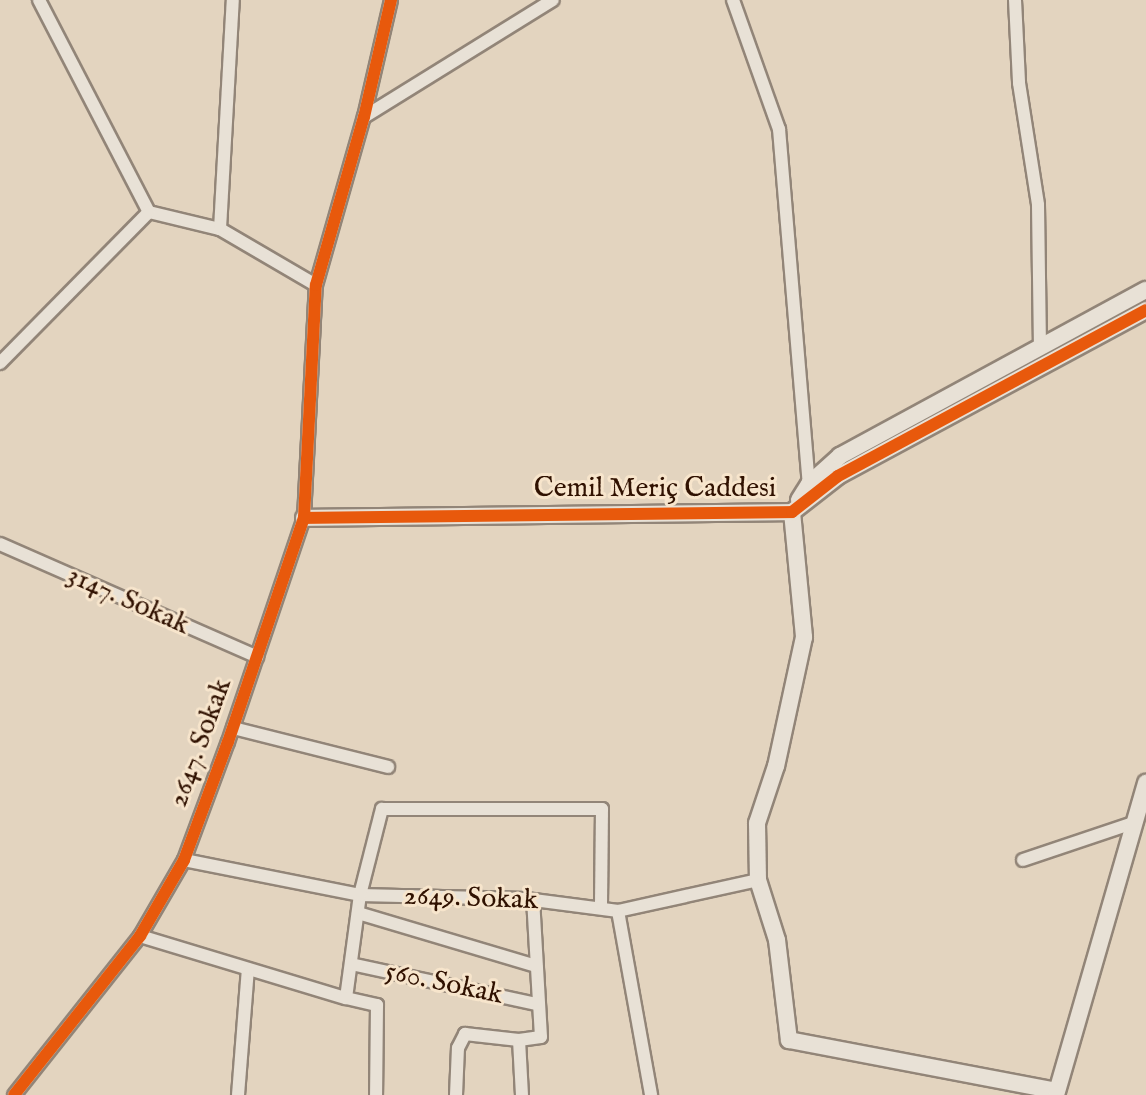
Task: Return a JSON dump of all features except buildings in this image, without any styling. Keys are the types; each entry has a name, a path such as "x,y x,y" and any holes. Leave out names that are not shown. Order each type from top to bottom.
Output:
{"street":[{"path":"39,0 149,212 220,229 316,285 364,117 391,0"},
{"path":"220,229 233,0"},
{"path":"364,117 553,0"},
{"path":"733,0 779,129 809,484"},
{"path":"1015,0 1019,83 1038,205 1040,347"},
{"path":"0,363 149,212"},
{"name":"2647. Sokak","path":"14,1095 140,936 184,860 233,728 304,518 316,285"},
{"name":"Cemil Meriç Caddesi","path":"792,512 809,484 840,456 1146,290"},
{"name":"Cemil Meriç Caddesi","path":"304,518 792,512 838,476 1146,310"},
{"path":"792,512 804,637 776,766 757,823 758,880 777,940 789,1040 1054,1094 1146,783"},
{"name":"3147. Sokak","path":"0,544 257,657"},
{"path":"233,728 388,767"},
{"path":"346,998 360,895 382,809 602,809 601,908"},
{"path":"1023,860 1133,823"},
{"name":"2649. Sokak","path":"184,860 360,895 533,900 618,911 758,880"},
{"path":"456,1095 458,1048 465,1034 519,1040 541,1037 536,1004 533,900"},
{"path":"618,911 651,1095"},
{"path":"358,913 536,966"},
{"path":"140,936 377,1005 376,1095"},
{"name":"560. Sokak","path":"351,964 536,1004"},
{"path":"238,1095 248,969"},
{"path":"519,1040 522,1095"}],"cycle path":[{"path":"14,1095 140,936 184,860 228,742 304,518 316,285 364,117 391,0"},
{"path":"304,518 792,512 838,476 1146,310"}]}
